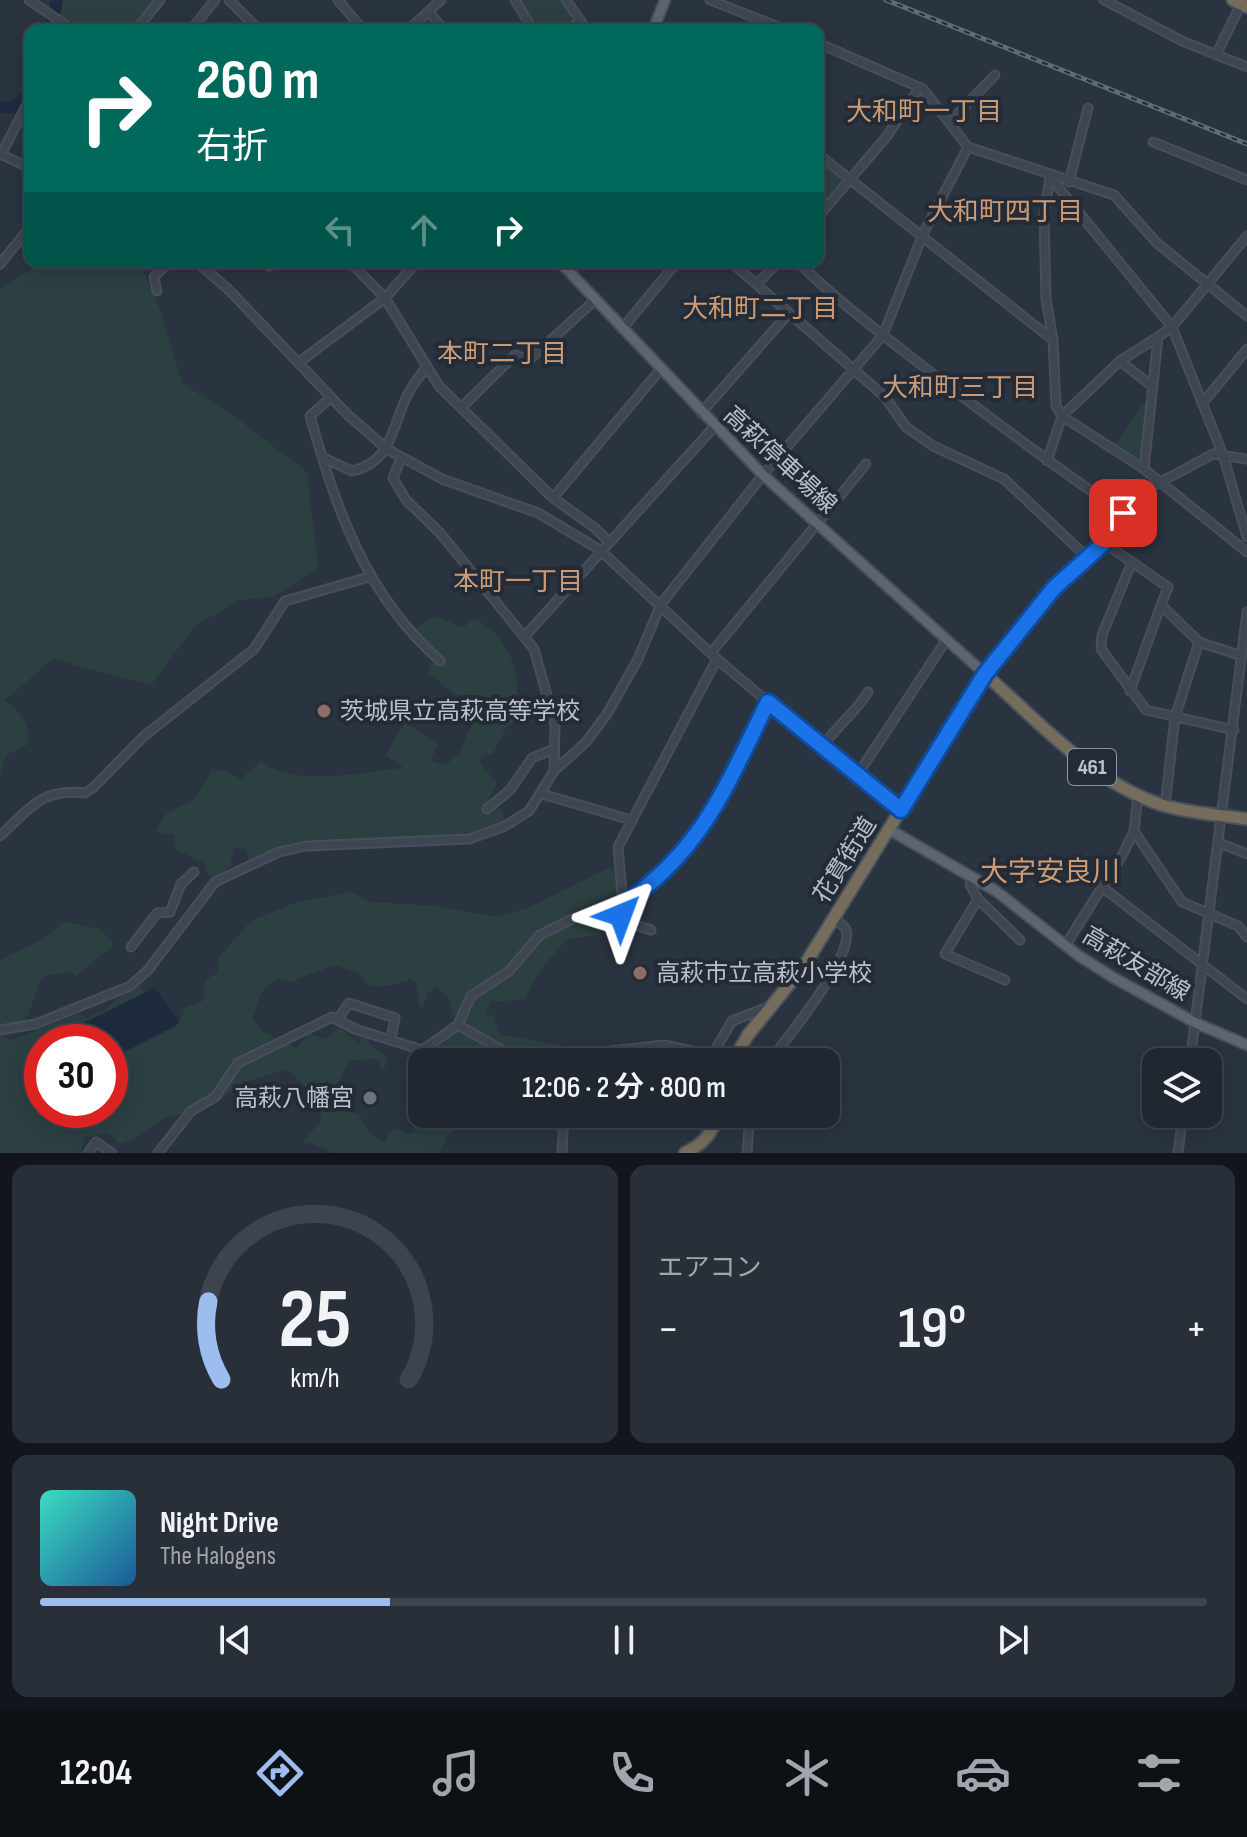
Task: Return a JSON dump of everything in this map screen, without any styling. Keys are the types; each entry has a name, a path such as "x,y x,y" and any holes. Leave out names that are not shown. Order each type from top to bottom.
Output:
{"highway":[{"name":"461","path":"985,674 1070,750 1138,795 1165,806 1247,819"},
{"name":"花貫街道","path":"742,1048 834,917 985,674"},
{"path":"685,1153 704,1141 714,1128"}],"main road":[{"path":"655,24 665,0"},
{"name":"高萩停車場線","path":"566,268 763,475 985,674"},
{"name":"高萩友部線","path":"890,830 975,879 1114,978 1196,1023 1247,1045"}],"street":[{"path":"29,0 64,24"},
{"path":"141,24 160,0"},
{"path":"197,24 215,0"},
{"path":"229,0 253,24"},
{"path":"338,0 358,24"},
{"path":"415,24 441,0"},
{"path":"515,0 529,24"},
{"path":"566,0 582,24"},
{"path":"710,0 768,24"},
{"path":"1104,0 1247,67"},
{"path":"1216,55 1240,4"},
{"path":"429,12 439,24"},
{"path":"576,24 579,21"},
{"path":"824,45 920,87 968,147 1122,201 1157,243 1247,316"},
{"path":"950,122 995,75"},
{"path":"824,210 852,179 920,87"},
{"path":"1069,182 1088,108"},
{"path":"24,110 1,154 24,165"},
{"path":"1153,142 1247,180"},
{"path":"0,1030 36,1024 130,986 148,970 215,882 279,852 306,846 469,839 519,819 542,794 554,771 586,742 607,714 638,659 661,604 763,475 883,335 923,234 968,147"},
{"path":"824,158 1053,340"},
{"path":"1050,177 1172,327 1223,455 1247,537"},
{"path":"1050,177 1044,227 1046,299 1053,340 1056,406 1062,416 1144,469 1247,552"},
{"path":"0,264 3,254 24,233"},
{"path":"1047,461 1062,416 1120,361 1172,327 1247,236"},
{"path":"157,291 154,277 163,268"},
{"path":"204,268 387,449 442,479 538,513 600,550 717,659 856,777 901,810"},
{"path":"298,363 385,298 412,268"},
{"path":"622,329 672,268"},
{"path":"738,268 885,397 906,427 933,446 1004,479 1088,558"},
{"path":"757,284 772,268"},
{"path":"804,268 827,292 1047,461 1123,513"},
{"path":"357,269 385,298 439,386 553,498 609,542"},
{"path":"461,408 515,355 529,360 595,300"},
{"path":"701,413 788,314"},
{"path":"1144,469 1158,337"},
{"path":"1202,404 1247,349"},
{"path":"1120,361 1153,387"},
{"path":"322,457 335,467 352,471 379,460 387,449 405,401 427,366"},
{"path":"553,498 660,370"},
{"path":"331,397 310,416 322,457 369,577 409,634 440,661"},
{"path":"525,636 714,427"},
{"path":"985,674 1054,588 1104,543 1123,513 1160,481 1213,454 1247,459"},
{"path":"401,458 393,478 397,487 525,636 538,659 551,705 554,771"},
{"path":"711,653 866,464"},
{"path":"1104,543 1168,587 1130,691"},
{"path":"1132,562 1100,642 1101,649 1146,710 1234,730"},
{"path":"0,836 47,796 60,790 85,793 94,787 143,737 254,649 285,601 369,577"},
{"path":"1161,605 1199,642 1242,656"},
{"path":"1192,1048 1247,612"},
{"path":"856,777 947,639"},
{"path":"1165,806 1175,717 1199,642"},
{"path":"651,930 626,922 621,915 623,904 617,856 631,820 717,659"},
{"path":"822,747 837,724 860,705 868,692"},
{"path":"623,904 656,881 697,837 768,702"},
{"path":"487,809 510,790 532,758 554,749"},
{"path":"542,794 631,820"},
{"path":"1065,946 1134,831 1138,795"},
{"path":"1134,831 1182,902 1238,926 1247,937"},
{"path":"1219,843 1247,854"},
{"path":"173,936 170,912 181,884 194,872"},
{"path":"975,879 970,885 978,899 1020,940"},
{"path":"1102,887 1247,999"},
{"path":"978,899 945,954 1005,980"},
{"path":"131,947 157,913 170,912"},
{"path":"158,1153 191,1111 215,1097 238,1063 280,1045 314,1024 338,1019 355,1029 422,1050 458,1025 471,996 509,971 540,935 574,918 621,915"},
{"path":"779,1048 815,999 846,947 846,929 834,917"},
{"path":"338,1019 349,1003 378,1011 395,1018 391,1039"},
{"path":"716,1048 732,1021 774,1005"},
{"path":"458,1025 499,1048"},
{"path":"637,1048 664,1045 674,1048"},
{"path":"562,1153 563,1128"},
{"path":"747,1153 749,1128"},
{"path":"1178,1153 1181,1128"},
{"path":"88,1153 96,1142 112,1153"}],"green space":[{"path":"57,0 158,0 139,24 66,24 59,19"},
{"path":"515,0 566,0 579,21 576,24 529,24"},
{"path":"824,162 845,178 824,202"},
{"path":"34,268 142,268 160,309 182,383 235,417 307,472 318,567 275,596 240,600 195,626 151,685 53,659 5,700 24,720 28,737 27,745 6,755 0,774 0,288"},
{"path":"1143,403 1149,405 1142,463 1115,445"},
{"path":"437,616 462,628 475,619 499,638 513,662 517,691 515,721 506,728 493,753 483,756 480,762 497,784 482,812 501,809 505,821 464,834 347,841 305,840 283,846 250,863 245,849 234,847 230,867 217,877 208,874 204,863 175,849 174,835 155,831 166,814 192,801 212,771 226,771 241,779 261,761 292,774 311,776 404,768 385,755 405,723 439,744 430,760 444,766 459,754 474,719 485,705 475,696 456,695 429,673 431,664 442,659 441,655 414,632 422,623"},
{"path":"609,868 615,870 618,888 615,899 604,904 597,914 605,919 624,921 628,932 567,939 540,970 525,999 497,1002 492,999 485,1014 494,1016 499,1034 572,1048 428,1048 463,1024 463,1018 453,1016 448,995 436,987 428,993 423,1007 419,1005 416,983 411,979 388,986 369,986 362,975 334,965 290,982 277,979 263,990 252,1018 263,1032 297,1048 309,1033 325,1039 339,1027 359,1044 360,1037 368,1038 369,1045 386,1055 385,1069 381,1070 380,1059 349,1060 336,1088 311,1091 287,1069 245,1082 216,1103 165,1118 136,1138 119,1144 108,1133 84,1138 81,1153 0,1153 0,1035 13,1040 24,1036 24,1128 128,1128 128,1048 179,1024 185,1008 203,1001 205,983 217,972 218,958 251,921 297,902 351,892 370,902 436,906 498,917 528,908"},
{"path":"64,922 101,929 114,945 76,976 69,971 42,977 26,1020 13,1026 0,1024 0,960 42,940"},
{"path":"140,986 145,992 132,1005 111,1009 104,1024 52,1024 77,1014 87,1018 97,1012 102,1013 120,996"},
{"path":"329,1091 338,1096 345,1110 360,1115 369,1132 381,1141 386,1142 389,1132 395,1128 406,1134 415,1132 414,1128 457,1128 448,1135 439,1153 334,1153 310,1143 301,1145 320,1122 324,1092"}],"water":[{"path":"155,988 178,1019 177,1025 128,1050 128,1024 81,1024"}],"waterway":[{"path":"55,11 57,0"},
{"path":"0,107 14,107 24,98"}],"railway":[{"path":"886,0 1247,144"}],"place":[{"name":"茨城県立高萩高等学校","path":"324,711"},
{"name":"高萩市立高萩小学校","path":"640,973"},
{"name":"高萩八幡宮","path":"370,1098"}],"district":[{"name":"大和町一丁目","path":"924,112"},
{"name":"大和町四丁目","path":"1005,212"},
{"name":"大和町二丁目","path":"760,309"},
{"name":"本町二丁目","path":"502,354"},
{"name":"大和町三丁目","path":"960,388"},
{"name":"本町一丁目","path":"518,582"},
{"name":"大字安良川","path":"1050,872"}],"route":[{"path":"621,915 623,904 656,881 697,837 768,702 856,777 901,810 985,674 1054,588 1104,543 1123,513"}]}
